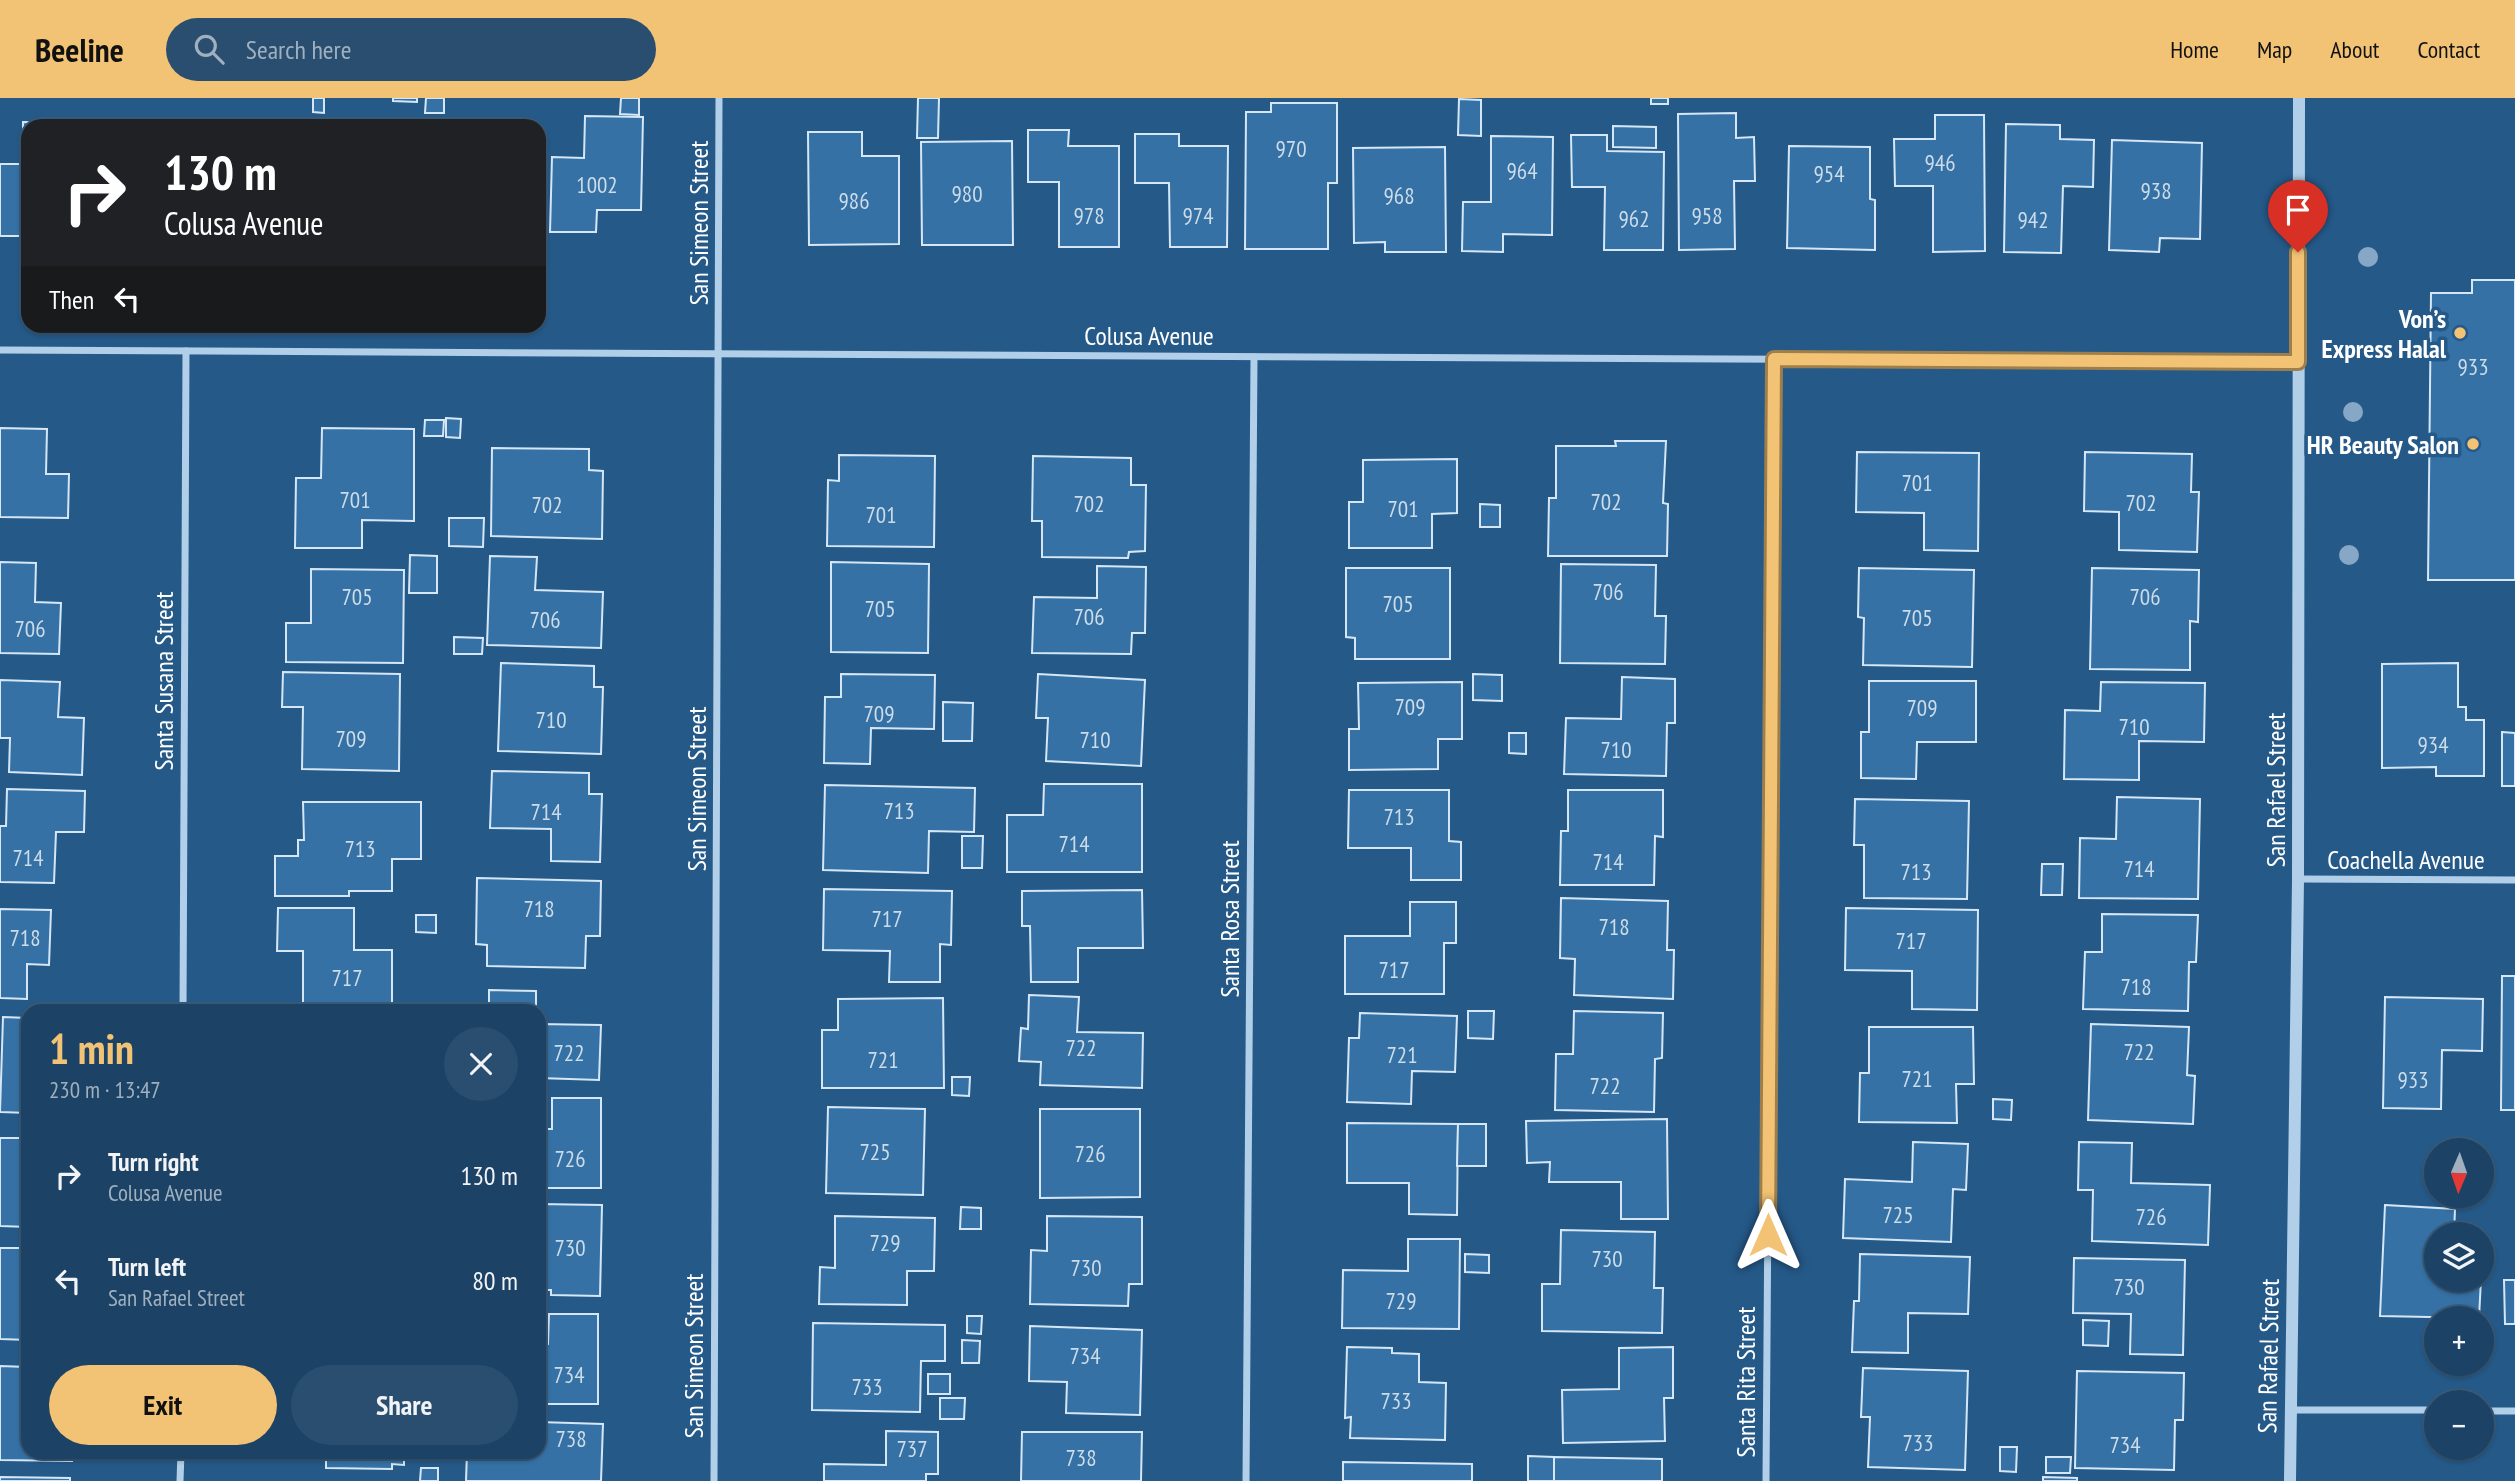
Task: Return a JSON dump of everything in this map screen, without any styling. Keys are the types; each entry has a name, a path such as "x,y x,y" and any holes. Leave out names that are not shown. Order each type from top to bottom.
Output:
{"street":[{"name":"San Simeon Street","path":"714,1481 719,98"},
{"name":"San Rafael Street","path":"2290,1481 2298,879 2299,98"},
{"name":"Colusa Avenue","path":"0,350 2298,362"},
{"name":"Santa Susana Street","path":"183,1004 186,351"},
{"name":"Santa Rosa Street","path":"1245,1481 1254,357"},
{"name":"Santa Rita Street","path":"1766,1481 1774,359"},
{"name":"Coachella Avenue","path":"2298,879 2515,880"},
{"path":"2290,1410 2424,1410"},
{"path":"2494,1410 2515,1411"},
{"path":"180,1481 181,1459"}],"building":[{"path":"313,98 324,98 324,113 313,112"},
{"path":"393,98 417,98 417,102 393,101"},
{"path":"426,98 444,98 444,113 425,113"},
{"path":"621,98 639,98 639,115 620,114"},
{"path":"918,98 939,98 938,138 917,138"},
{"path":"1651,98 1668,98 1668,104 1651,104"},
{"path":"1459,99 1481,100 1481,136 1458,135"},
{"path":"1271,103 1337,103 1337,183 1328,183 1328,249 1245,249 1246,112 1271,112"},
{"path":"1736,113 1736,138 1754,137 1755,181 1734,181 1735,249 1679,250 1678,114"},
{"path":"1935,115 1984,115 1985,251 1933,252 1933,186 1895,186 1894,139 1935,139"},
{"path":"585,116 643,117 641,210 597,210 596,232 550,232 552,157 584,158"},
{"path":"2006,124 2060,125 2060,139 2094,140 2093,187 2063,186 2061,253 2004,252"},
{"path":"1613,126 1656,127 1656,148 1613,147"},
{"path":"1028,130 1069,130 1068,146 1119,146 1119,247 1059,247 1059,182 1028,182"},
{"path":"808,132 862,132 862,156 899,156 899,244 809,245"},
{"path":"1135,134 1179,134 1179,146 1228,146 1227,247 1170,247 1169,183 1135,183"},
{"path":"1571,135 1607,135 1607,151 1664,152 1663,250 1604,250 1605,187 1572,187"},
{"path":"1491,136 1553,137 1552,235 1503,234 1503,252 1462,251 1463,202 1491,202"},
{"path":"2112,140 2202,143 2200,239 2160,238 2159,252 2109,250"},
{"path":"1012,141 1013,245 922,245 921,142"},
{"path":"1789,146 1870,147 1870,199 1875,200 1875,250 1787,248"},
{"path":"1445,147 1446,252 1385,252 1385,242 1354,243 1353,148"},
{"path":"0,164 21,164 21,236 0,236"},
{"path":"2472,280 2515,280 2515,580 2428,580 2431,293 2472,293"},
{"path":"446,418 461,419 460,438 446,437"},
{"path":"425,420 444,420 443,436 424,436"},
{"path":"0,428 47,429 46,474 69,474 68,518 0,517"},
{"path":"322,428 414,429 414,521 362,520 362,548 295,548 296,478 321,478"},
{"path":"1615,441 1666,441 1663,503 1668,504 1667,556 1548,556 1549,498 1556,498 1556,446 1616,446"},
{"path":"492,448 589,449 589,470 603,471 602,539 491,536"},
{"path":"1857,452 1979,453 1978,551 1924,550 1924,513 1856,512"},
{"path":"2085,452 2192,454 2191,492 2199,492 2197,552 2119,550 2119,512 2084,511"},
{"path":"839,455 935,456 934,547 827,546 828,480 839,481"},
{"path":"1033,456 1131,458 1131,485 1146,485 1145,551 1129,552 1128,558 1042,557 1042,521 1032,521"},
{"path":"1457,459 1457,513 1432,514 1432,548 1349,548 1349,502 1363,502 1363,460"},
{"path":"1480,504 1500,505 1500,527 1480,527"},
{"path":"449,518 484,518 483,547 449,546"},
{"path":"410,555 437,556 437,593 409,593"},
{"path":"490,556 537,557 535,590 603,592 601,648 487,645"},
{"path":"0,562 36,563 35,602 61,603 59,654 0,653"},
{"path":"831,562 929,564 928,653 831,652"},
{"path":"1561,564 1656,565 1655,616 1666,616 1665,664 1560,663"},
{"path":"1097,566 1146,567 1145,633 1132,633 1131,654 1032,653 1034,597 1097,598"},
{"path":"1346,568 1450,568 1450,659 1355,659 1355,638 1346,637"},
{"path":"1859,568 1974,570 1972,667 1863,665 1864,618 1858,617"},
{"path":"2092,568 2199,570 2198,622 2190,621 2190,670 2090,669"},
{"path":"311,569 404,570 403,663 286,662 286,623 311,623"},
{"path":"454,637 483,638 482,654 454,654"},
{"path":"501,663 594,666 594,687 603,687 601,754 498,751"},
{"path":"2458,663 2458,707 2466,707 2466,720 2484,720 2484,776 2436,776 2436,767 2382,768 2382,664"},
{"path":"283,672 400,674 399,771 302,769 303,707 282,707"},
{"path":"841,674 935,675 934,729 871,728 870,764 824,763 825,697 841,697"},
{"path":"1038,674 1145,680 1141,766 1046,761 1048,718 1036,718"},
{"path":"1473,674 1502,675 1502,701 1473,700"},
{"path":"1622,677 1675,679 1675,723 1667,723 1666,776 1564,774 1566,718 1621,719"},
{"path":"0,680 60,682 58,717 84,718 82,775 9,772 10,738 0,738"},
{"path":"1869,681 1976,681 1976,742 1917,742 1916,779 1861,778 1861,732 1869,732"},
{"path":"1462,682 1462,739 1438,739 1438,769 1349,770 1349,729 1359,729 1358,683"},
{"path":"2101,682 2205,683 2204,742 2139,741 2139,780 2064,779 2065,710 2100,711"},
{"path":"943,702 973,703 972,741 943,741"},
{"path":"2502,732 2515,733 2515,786 2502,786"},
{"path":"1509,733 1526,733 1526,754 1509,753"},
{"path":"492,771 589,773 589,794 602,794 600,862 551,861 551,829 490,828"},
{"path":"1044,784 1142,784 1142,872 1007,872 1007,815 1043,815"},
{"path":"825,785 975,788 974,832 929,831 928,873 823,870"},
{"path":"7,789 85,791 84,832 56,832 54,883 0,882 0,826 6,826"},
{"path":"1349,790 1449,790 1449,841 1461,842 1461,880 1411,880 1411,848 1348,848"},
{"path":"1568,790 1663,790 1663,837 1655,836 1654,885 1560,885 1561,831 1568,831"},
{"path":"2117,797 2200,799 2198,899 2079,898 2080,838 2116,839"},
{"path":"1855,799 1969,801 1967,899 1864,898 1864,845 1854,845"},
{"path":"303,802 421,802 421,859 392,859 392,891 349,891 349,896 275,896 275,856 298,856 298,840 304,840"},
{"path":"962,836 983,836 982,868 962,868"},
{"path":"2042,864 2063,864 2062,895 2041,895"},
{"path":"477,878 601,881 600,936 586,936 585,968 487,966 487,945 476,944"},
{"path":"824,889 952,891 951,945 940,944 940,982 889,982 890,951 823,950"},
{"path":"1142,890 1143,948 1078,948 1078,982 1031,982 1030,926 1022,926 1022,891"},
{"path":"1561,898 1668,901 1667,950 1674,950 1673,999 1574,995 1575,959 1560,958"},
{"path":"1410,902 1456,902 1456,943 1444,943 1444,994 1345,994 1345,936 1410,936"},
{"path":"278,908 354,908 354,950 392,950 392,1003 303,1003 303,951 277,951"},
{"path":"1846,908 1978,910 1977,1010 1912,1009 1912,971 1845,970"},
{"path":"0,909 51,910 49,965 27,964 27,999 0,998"},
{"path":"2102,914 2198,915 2196,962 2189,962 2188,1011 2083,1009 2085,952 2102,952"},
{"path":"416,915 436,915 436,933 416,932"},
{"path":"2502,976 2515,976 2515,1110 2501,1110"},
{"path":"489,990 536,991 536,1004 489,1004"},
{"path":"1029,995 1079,997 1077,1032 1143,1033 1142,1088 1040,1085 1041,1062 1019,1061 1021,1028 1028,1029"},
{"path":"2385,997 2483,999 2482,1051 2442,1050 2441,1109 2383,1108"},
{"path":"943,998 944,1088 822,1088 822,1030 838,1030 838,999"},
{"path":"1468,1011 1494,1011 1493,1039 1468,1038"},
{"path":"1574,1011 1663,1013 1662,1058 1655,1059 1654,1112 1555,1110 1556,1054 1573,1054"},
{"path":"1360,1013 1457,1016 1455,1072 1412,1071 1411,1104 1347,1102 1349,1038 1359,1038"},
{"path":"3,1017 21,1018 21,1113 0,1112"},
{"path":"546,1024 601,1025 599,1080 546,1078"},
{"path":"2091,1024 2189,1027 2187,1075 2195,1076 2193,1124 2088,1120"},
{"path":"1869,1027 1973,1027 1974,1084 1956,1084 1957,1123 1859,1122 1860,1073 1869,1073"},
{"path":"952,1077 970,1077 969,1096 952,1095"},
{"path":"552,1098 601,1098 601,1188 546,1188 546,1129 552,1129"},
{"path":"1993,1099 2012,1100 2011,1120 1993,1119"},
{"path":"828,1107 925,1109 923,1195 826,1193"},
{"path":"1040,1109 1140,1109 1140,1197 1040,1198"},
{"path":"1667,1119 1668,1219 1621,1219 1621,1182 1549,1182 1550,1162 1527,1163 1526,1121"},
{"path":"1347,1123 1458,1124 1457,1215 1409,1214 1409,1183 1347,1183"},
{"path":"1458,1124 1486,1124 1486,1166 1457,1166"},
{"path":"0,1138 21,1138 21,1227 0,1226"},
{"path":"1913,1142 1968,1144 1966,1190 1953,1189 1951,1242 1843,1238 1845,1179 1912,1182"},
{"path":"2079,1142 2132,1143 2131,1183 2210,1185 2208,1245 2092,1241 2093,1190 2078,1190"},
{"path":"546,1204 602,1205 600,1296 551,1295 551,1290 546,1290"},
{"path":"2385,1205 2455,1209 2454,1222 2424,1222 2424,1292 2480,1292 2480,1306 2424,1306 2424,1317 2380,1316"},
{"path":"961,1207 981,1208 981,1229 960,1229"},
{"path":"835,1216 935,1218 934,1271 907,1271 907,1305 819,1304 820,1267 835,1268"},
{"path":"1047,1216 1142,1217 1142,1284 1129,1284 1128,1306 1030,1304 1031,1250 1047,1251"},
{"path":"1561,1230 1655,1232 1654,1288 1663,1288 1662,1333 1542,1331 1542,1284 1560,1284"},
{"path":"1408,1239 1460,1239 1459,1329 1342,1328 1343,1270 1408,1271"},
{"path":"0,1248 21,1248 21,1340 0,1339"},
{"path":"1465,1254 1489,1255 1489,1273 1465,1272"},
{"path":"1860,1254 1970,1257 1968,1314 1908,1313 1908,1353 1852,1352 1854,1301 1859,1301"},
{"path":"2074,1258 2185,1260 2183,1355 2130,1354 2131,1314 2073,1313"},
{"path":"2504,1280 2515,1280 2515,1324 2505,1324"},
{"path":"549,1314 598,1314 598,1404 546,1404"},
{"path":"967,1316 982,1316 981,1334 967,1333"},
{"path":"2083,1320 2109,1321 2108,1346 2083,1345"},
{"path":"813,1323 945,1325 945,1361 921,1361 920,1412 812,1410"},
{"path":"1030,1326 1142,1330 1140,1415 1066,1413 1067,1382 1029,1381"},
{"path":"962,1340 980,1341 979,1363 962,1363"},
{"path":"1347,1347 1392,1348 1392,1353 1419,1354 1419,1382 1446,1383 1445,1440 1350,1438 1351,1417 1345,1418"},
{"path":"1673,1347 1673,1398 1664,1398 1665,1441 1563,1443 1562,1390 1619,1389 1619,1348"},
{"path":"0,1366 21,1367 21,1459 72,1461 0,1460"},
{"path":"1863,1368 1968,1371 1965,1470 1868,1467 1870,1417 1861,1417"},
{"path":"2077,1371 2184,1373 2183,1420 2175,1420 2174,1470 2075,1468"},
{"path":"928,1374 950,1374 950,1394 928,1394"},
{"path":"940,1398 965,1398 964,1419 940,1419"},
{"path":"546,1422 603,1424 601,1481 466,1481 467,1459 546,1459"},
{"path":"886,1431 938,1432 938,1474 926,1474 926,1481 824,1481 824,1464 886,1465"},
{"path":"1022,1432 1142,1432 1141,1481 1021,1481"},
{"path":"2000,1447 2017,1447 2016,1472 2000,1471"},
{"path":"1528,1456 1554,1457 1554,1481 1528,1481"},
{"path":"1554,1457 1662,1459 1662,1481 1554,1481"},
{"path":"2046,1457 2071,1457 2070,1473 2046,1473"},
{"path":"326,1459 404,1459 404,1465 392,1464 392,1469 326,1468"},
{"path":"1343,1462 1472,1464 1472,1481 1343,1481"},
{"path":"421,1468 438,1468 438,1481 420,1481"},
{"path":"0,1477 70,1478 70,1481 0,1481"},
{"path":"2043,1477 2077,1478 2077,1481 2043,1481"}],"place":[{"name":"Von’s Express Halal","path":"2460,333"},
{"name":"HR Beauty Salon","path":"2473,444"}],"route":[{"path":"1768,1235 1774,359 2298,362 2298,252"}]}
